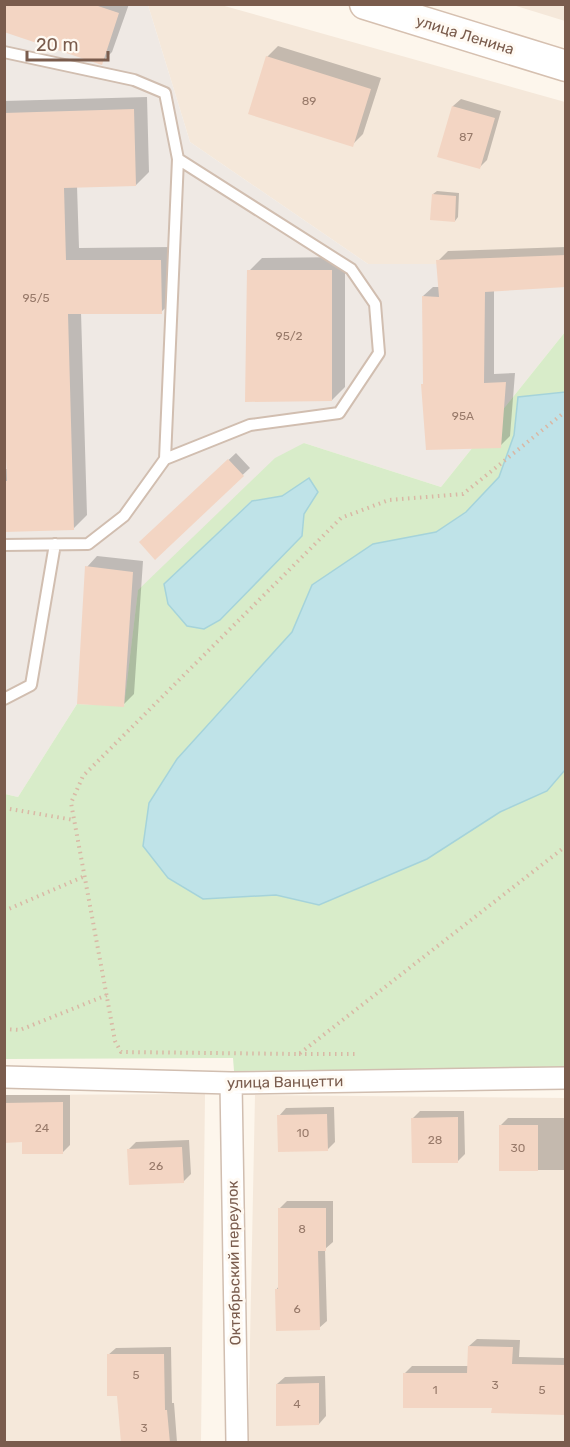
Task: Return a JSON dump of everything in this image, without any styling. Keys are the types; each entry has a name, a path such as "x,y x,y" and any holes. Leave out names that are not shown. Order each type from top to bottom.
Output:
{"street":[{"name":"улица Ленина","path":"364,4 566,66"},
{"name":"улица Ванцетти","path":"4,1077 231,1083 566,1078"},
{"name":"Октябрьский переулок","path":"231,1083 237,1443"}],"lane":[{"path":"4,52 134,80 165,93 178,159 165,459"},
{"path":"4,545 88,544 124,516 165,459 250,424 339,412 379,353 375,304 351,269 178,159"},
{"path":"4,699 31,685 55,544"}],"path":[{"path":"566,411 463,494 388,500 341,518 83,776 71,803 115,1041 121,1052 299,1054 566,846"},
{"path":"4,808 74,820"},
{"path":"4,911 85,876"},
{"path":"4,1029 20,1030 107,995"}],"shaded area":[{"path":"5,5 148,5 190,142 368,264 565,264 565,332 441,487 304,443 138,590 124,707 77,704 18,797 5,794"},
{"path":"148,5 221,5 565,102 565,264 368,264 190,142"},
{"path":"513,5 565,5 565,21"},
{"path":"205,1094 201,1442 5,1442 4,1095"},
{"path":"255,1095 565,1098 565,1441 248,1441"}],"green space":[{"path":"565,332 565,392 518,397 514,435 499,477 466,512 436,532 373,544 312,585 292,632 177,759 149,803 203,899 276,895 319,905 427,859 500,812 547,791 565,770 565,1068 234,1071 233,1058 5,1059 5,794 18,797 77,704 124,706 138,590 275,458 304,443 441,487","holes":["309,479 318,492 304,514 302,536 164,584 251,501 282,496"]}],"water":[{"path":"565,392 565,770 547,791 500,812 427,859 319,905 276,895 203,899 168,878 143,846 149,803 177,759 292,632 312,585 373,544 436,532 466,512 499,477 514,435 518,397"},
{"path":"309,478 318,492 304,514 302,536 220,620 204,629 187,626 168,604 164,584 252,501 282,496"}],"building":[{"path":"4,4 92,4 119,13 102,65 4,32"},
{"path":"266,56 371,89 353,147 248,114"},
{"path":"452,106 495,118 480,169 437,157"},
{"path":"134,109 136,186 64,188 66,260 161,260 162,314 68,314 74,530 4,532 4,481 7,481 4,409 4,113"},
{"path":"432,194 456,196 455,222 430,220"},
{"path":"566,255 566,287 485,292 484,383 506,382 501,448 426,450 421,384 423,384 422,296 439,297 436,260"},
{"path":"247,270 332,270 332,401 245,402"},
{"path":"228,459 244,476 155,560 139,542"},
{"path":"85,566 133,572 124,707 77,704"},
{"path":"63,1102 63,1154 22,1154 22,1142 4,1143 4,1103"},
{"path":"327,1114 328,1151 278,1152 277,1115"},
{"path":"458,1117 458,1163 412,1163 411,1118"},
{"path":"499,1125 538,1125 538,1171 499,1171"},
{"path":"182,1147 184,1183 129,1185 127,1149"},
{"path":"278,1208 326,1208 326,1251 318,1251 320,1330 276,1331"},
{"path":"468,1346 513,1347 512,1364 566,1365 566,1415 491,1413 492,1408 403,1408 403,1373 467,1373"},
{"path":"107,1354 164,1354 165,1410 167,1410 170,1443 121,1443 117,1396 107,1396"},
{"path":"319,1383 319,1425 276,1426 276,1384"}]}
